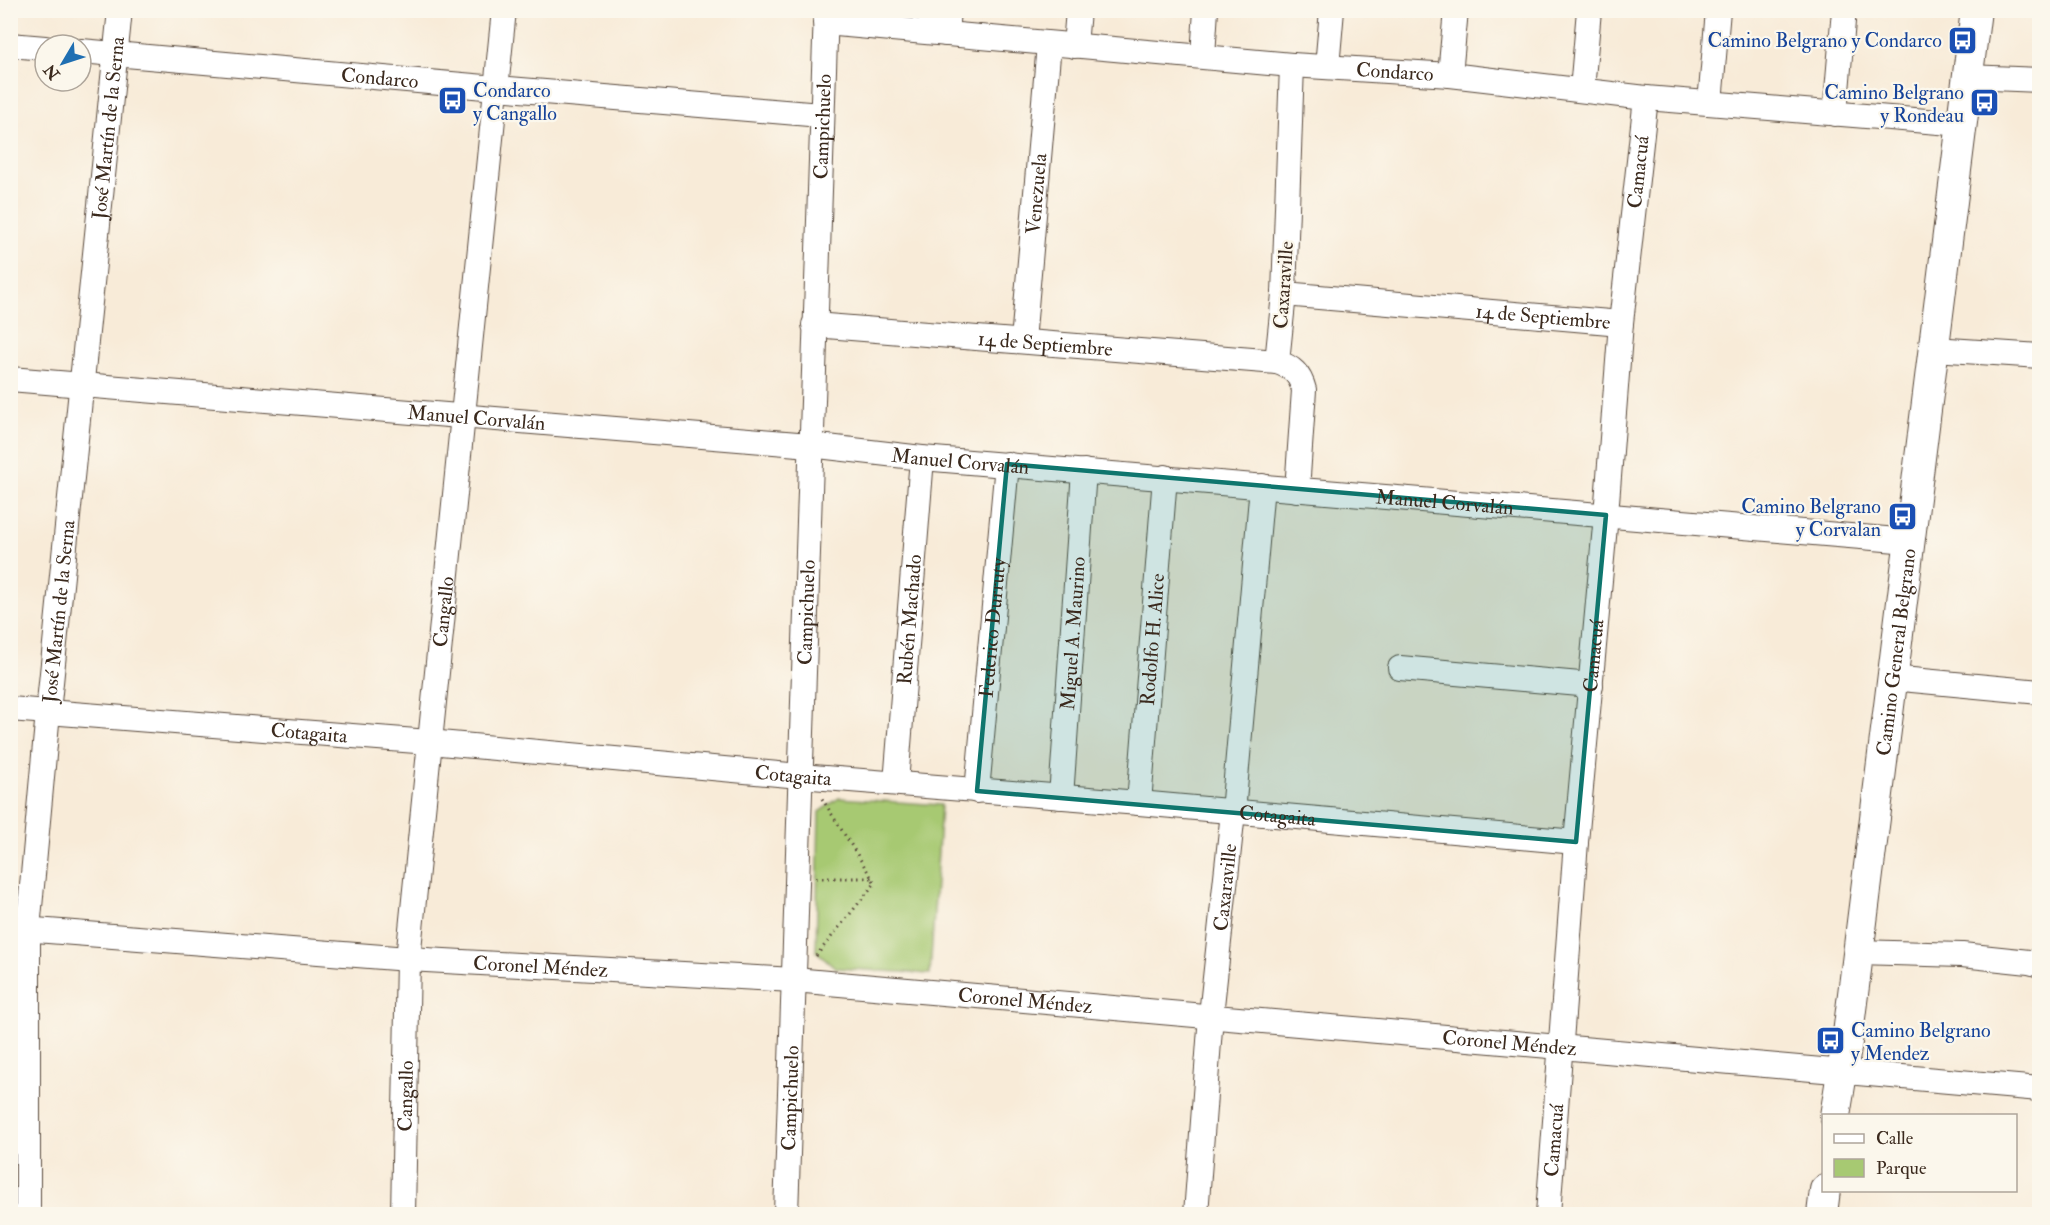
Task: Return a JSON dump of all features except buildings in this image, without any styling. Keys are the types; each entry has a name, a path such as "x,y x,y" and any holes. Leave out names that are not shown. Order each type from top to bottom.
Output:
{"main road":[{"name":"Camino General Belgrano","path":"1835,1114 1843,1071 1891,678 1935,350 1976,10"},
{"path":"1822,1215 1825,1192"}],"street":[{"name":"José Martín de la Serna","path":"28,1215 19,928 48,712 120,10"},
{"name":"Cangallo","path":"403,1215 408,959 504,10"},
{"path":"946,34 948,10"},
{"path":"1075,46 1078,10"},
{"path":"1203,56 1206,10"},
{"path":"1327,67 1332,10"},
{"path":"1450,75 1456,10"},
{"path":"1582,90 1589,10"},
{"path":"1710,102 1718,10"},
{"path":"1835,114 1844,10"},
{"name":"Condarco","path":"825,17 946,34 1049,44 1292,65 1450,75 1646,98 1963,124"},
{"name":"Campichuelo","path":"786,1215 794,980 809,784 810,446 825,17"},
{"name":"Venezuela","path":"1023,341 1049,44"},
{"path":"10,45 33,47"},
{"name":"Condarco","path":"93,52 496,88 821,114"},
{"name":"Caxaraville","path":"1277,362 1284,294 1292,65"},
{"path":"1968,77 2040,80"},
{"name":"Camacuá","path":"1548,1215 1576,842 1621,323 1646,98"},
{"name":"14 de Septiembre","path":"1284,294 1621,323"},
{"name":"14 de Septiembre","path":"814,325 1277,362"},
{"path":"1935,350 2040,356"},
{"path":"1277,362 1295,371 1302,381 1304,390 1297,490"},
{"name":"Manuel Corvalán","path":"10,379 1909,541"},
{"name":"Rubén Machado","path":"896,783 922,458"},
{"name":"Federico Durruty","path":"977,791 1007,464"},
{"name":"Miguel A. Maurino","path":"1061,797 1084,471"},
{"name":"Rodolfo H. Alice","path":"1139,803 1165,477"},
{"name":"Caxaraville","path":"1196,1215 1211,1015 1233,812 1262,486"},
{"path":"1400,668 1591,686"},
{"path":"1891,678 2040,692"},
{"name":"Cotagaita","path":"10,709 429,742 809,784 896,783 1576,842"},
{"name":"Coronel Méndez","path":"19,928 408,959 794,980 2040,1089"},
{"path":"1858,952 1962,955 2040,965"}],"path":[{"path":"809,784 823,800 875,883 816,956"},
{"path":"817,802 830,797"},
{"path":"813,878 872,878"},
{"path":"810,949 822,962"}],"highlighted area":[{"path":"1007,464 1606,515 1576,842 977,791"}],"green space":[{"path":"839,798 941,805 930,974 836,968 816,951 819,812"}],"place":[{"name":"Camino Belgrano y Condarco","path":"1963,40"},
{"name":"Condarco y Cangallo","path":"452,101"},
{"name":"Camino Belgrano y Rondeau","path":"1985,103"},
{"name":"Camino Belgrano y Corvalan","path":"1902,517"},
{"name":"Camino Belgrano y Mendez","path":"1830,1041"}]}
